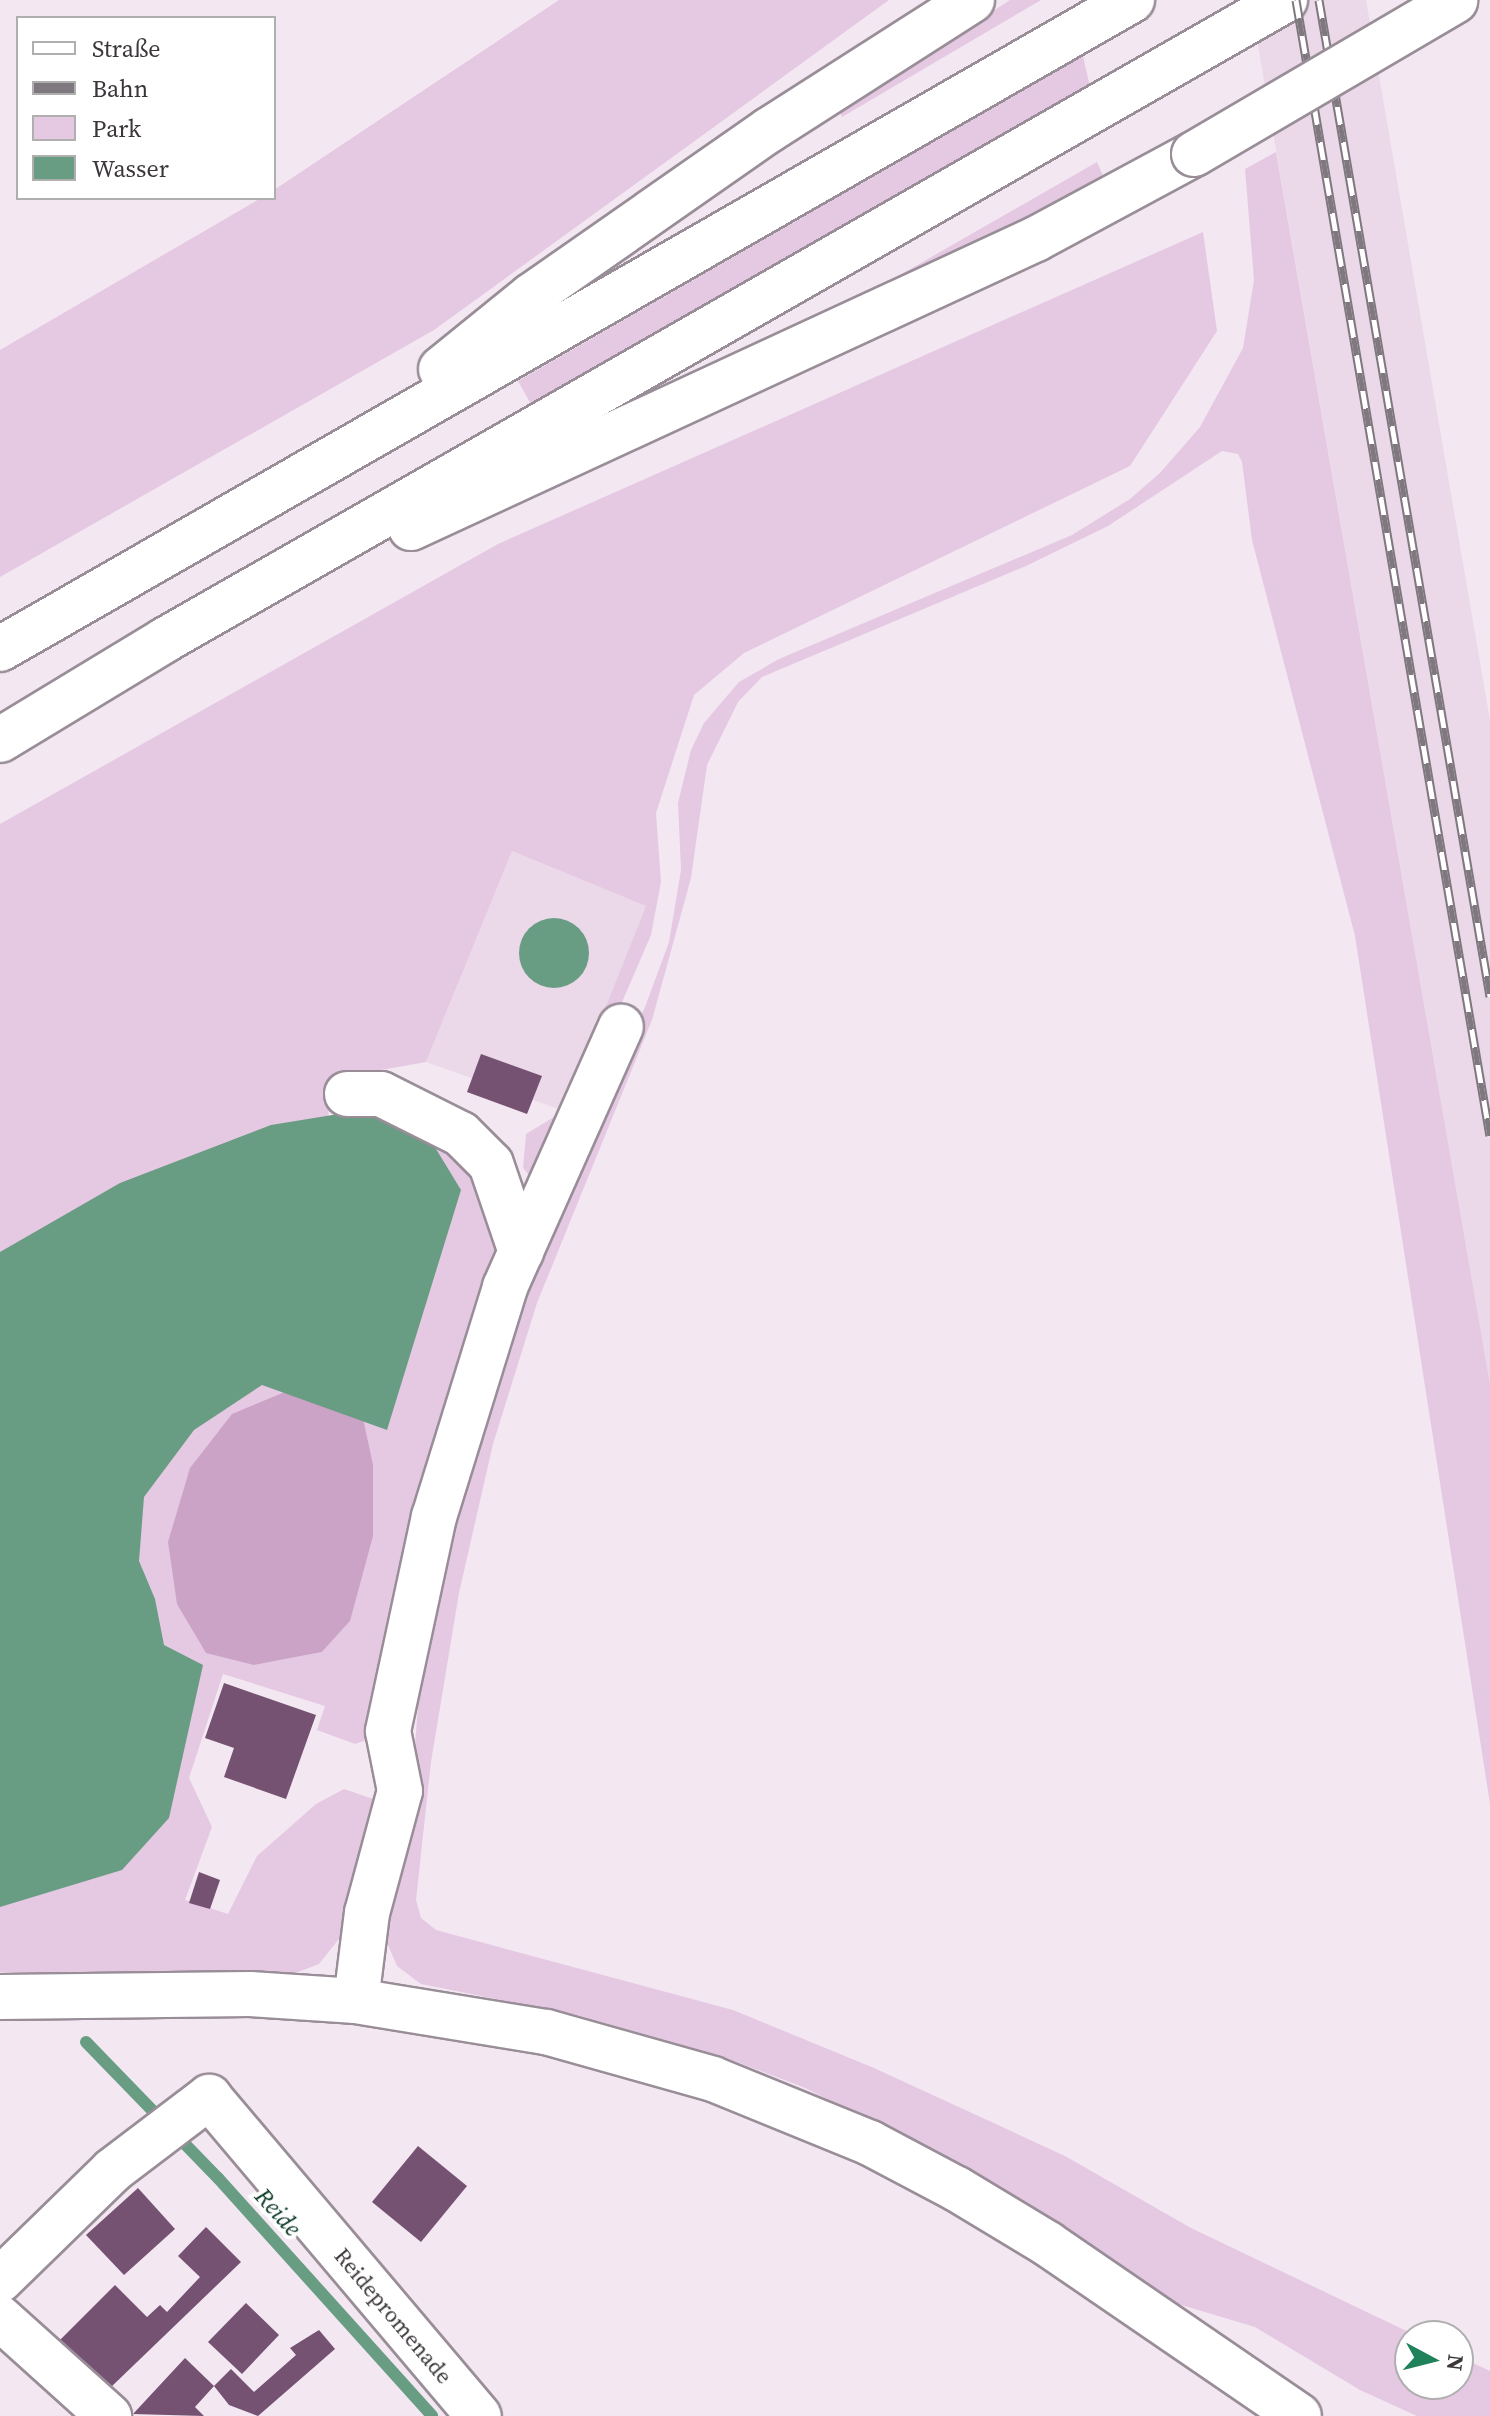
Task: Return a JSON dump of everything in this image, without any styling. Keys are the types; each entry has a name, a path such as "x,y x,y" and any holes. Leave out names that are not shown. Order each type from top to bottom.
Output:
{"main road":[{"path":"340,451 531,296 769,130 972,0"},
{"path":"0,649 340,451 1132,0"},
{"path":"0,740 165,640 1285,0"},
{"path":"165,640 1036,239 1194,154 1456,1"},
{"path":"356,2001 367,1913 400,1791 388,1731 434,1517 505,1287 621,1027"},
{"path":"347,1094 381,1094 461,1134 491,1164 521,1252"},
{"path":"0,1997 250,1994 356,2001 489,2019 597,2044 713,2079 836,2128 957,2189 1048,2244 1299,2416"},
{"name":"Reidepromenade","path":"0,2280 113,2170 209,2097 479,2416"},
{"path":"0,2318 109,2416"}],"shaded area":[{"path":"1250,0 1366,0 1490,720 1490,1384"},
{"path":"512,851 646,906 564,1111 426,1062"},
{"path":"297,1387 361,1409 373,1465 373,1536 350,1621 322,1652 254,1665 206,1653 177,1604 168,1542 190,1468 232,1414"}],"green space":[{"path":"559,0 889,0 434,330 0,577 0,350 258,200 276,200 276,189"},
{"path":"1010,0 1041,0 842,117 839,111"},
{"path":"1083,56 1090,87 532,406 518,381"},
{"path":"1276,152 1490,1384 1490,1804 1355,936 1252,540 1242,462 1238,454 1222,451 1108,526 1026,566 762,677 738,702 707,765 691,878 652,1020 537,1303 493,1444 459,1593 431,1762 416,1900 421,1918 436,1930 733,2010 874,2068 1065,2156 1191,2228 1394,2325 1394,2400 1474,2400 1474,2364 1490,2371 1490,2416 1417,2416 1360,2390 1255,2327 1168,2301 984,2177 803,2087 721,2056 577,2015 421,1984 397,1966 385,1938 413,1771 422,1655 437,1574 529,1265 645,1007 669,942 681,870 678,803 691,750 704,723 739,682 779,659 1072,535 1130,499 1160,473 1200,427 1243,348 1254,280 1245,169"},
{"path":"1097,162 1104,178 899,289 893,279"},
{"path":"1203,232 1217,331 1130,466 744,653 694,695 656,813 661,882 651,935 556,1155 535,1182 523,1168 526,1134 564,1111 646,906 512,851 426,1062 330,1079 328,1128 0,1263 0,824 498,544"},
{"path":"369,1106 418,1119 487,1176 502,1269 372,1738 355,1744 317,1730 325,1706 223,1674 189,1778 212,1827 185,1900 228,1914 257,1856 316,1804 344,1789 379,1801 346,1930 319,1964 293,1974 0,1972 0,1890 144,1603 131,1535 143,1473 195,1402 254,1378 297,1387 254,1665 322,1652 350,1621 361,1409 365,1123"}],"water":[{"path":"554,918 579,928 589,953 579,978 554,988 529,978 519,953 529,928"},
{"path":"357,1111 430,1139 461,1190 387,1430 262,1385 194,1430 144,1497 139,1561 155,1599 164,1645 203,1665 169,1818 122,1870 0,1907 0,1252 120,1183 271,1125"}],"building":[{"path":"481,1054 542,1076 527,1114 467,1092"},
{"path":"224,1683 316,1715 286,1799 224,1777 234,1748 205,1738"},
{"path":"199,1872 220,1880 210,1909 189,1903"},
{"path":"418,2146 467,2186 421,2242 372,2202"},
{"path":"138,2188 175,2229 124,2275 86,2235"},
{"path":"206,2227 241,2262 110,2388 60,2340 115,2285 147,2317 160,2305 167,2312 200,2277 178,2256"},
{"path":"246,2303 279,2335 242,2374 208,2342"},
{"path":"319,2330 335,2349 258,2416 229,2405 214,2386 231,2369 254,2392 296,2355 290,2348"},
{"path":"185,2358 214,2386 195,2407 204,2416 133,2414"}],"waterway":[{"name":"Reide","path":"86,2042 218,2178 432,2416"}],"railway":[{"path":"1296,0 1490,1136"},
{"path":"1319,0 1490,996"}]}
